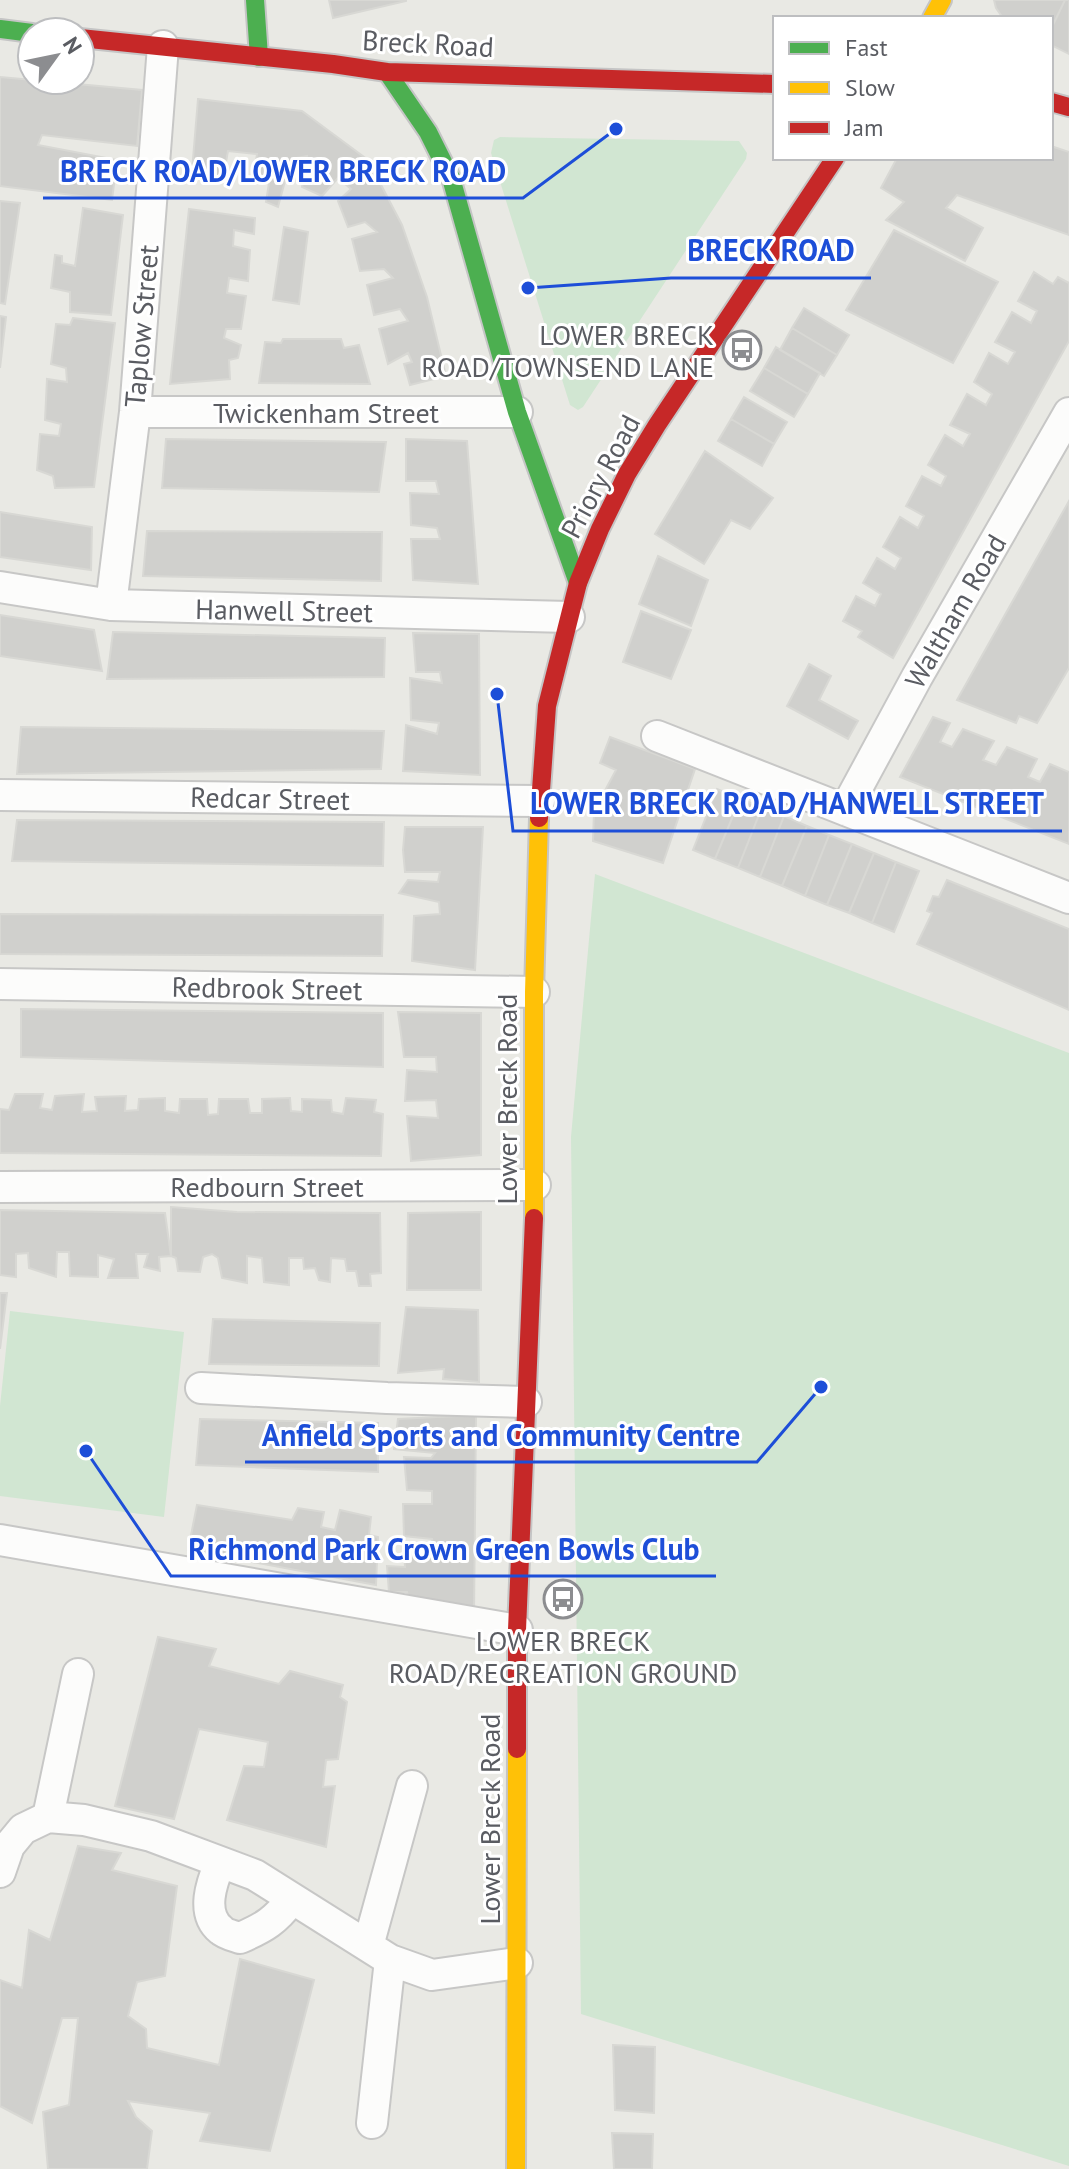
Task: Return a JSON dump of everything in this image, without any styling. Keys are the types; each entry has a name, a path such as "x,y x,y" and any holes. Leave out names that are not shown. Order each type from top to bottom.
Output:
{"street":[{"path":"255,0 259,57"},
{"name":"Breck Road","path":"96,40 387,72 773,84"},
{"name":"Taplow Street","path":"111,605 135,412 163,46"},
{"path":"387,72 428,132 451,178 517,412 578,583"},
{"name":"Priory Road","path":"578,583 627,474 834,160"},
{"name":"Twickenham Street","path":"135,412 517,412"},
{"name":"Waltham Road","path":"845,810 917,677 1069,413"},
{"name":"Lower Breck Road","path":"516,2169 517,1630 535,1185 534,992 539,801 547,706 578,583"},
{"name":"Hanwell Street","path":"0,587 111,605 569,617"},
{"path":"657,736 1069,898"},
{"name":"Redcar Street","path":"0,795 539,801"},
{"name":"Redbrook Street","path":"0,984 534,992"},
{"name":"Redbourn Street","path":"0,1187 535,1185"},
{"path":"201,1388 526,1402"},
{"path":"0,1540 517,1630"},
{"path":"48,1817 78,1674"},
{"path":"372,2123 379,1953 412,1786"},
{"path":"0,1872 9,1846 23,1829 48,1817 84,1820 151,1836 255,1875 379,1953 432,1975 517,1963"},
{"path":"220,1862 209,1889 211,1914 221,1930 240,1938 277,1918 292,1899"}],"green space":[{"path":"500,137 739,141 747,153 746,159 583,407 578,410 570,405 491,153 494,140"},
{"path":"595,874 1069,1053 1069,2166 581,2014 571,1137"},
{"path":"10,1311 184,1332 164,1517 0,1496 0,1406"}],"building":[{"path":"329,0 406,0 406,1 333,18"},
{"path":"994,0 1065,0 1053,25 1053,16 1002,16"},
{"path":"1065,0 1069,0 1069,54 1053,46 1053,25"},
{"path":"0,77 16,78 16,96 96,96 96,86 142,90 137,146 42,135 38,145 117,160 112,200 0,186"},
{"path":"198,99 302,111 368,160 402,225 427,297 446,376 410,385 404,364 412,362 408,353 388,364 379,329 408,321 400,309 374,315 367,285 393,278 384,269 360,271 352,239 377,232 365,222 348,227 338,201 351,189 338,178 322,196 302,187 307,156 291,159 278,207 266,202 269,183 253,183 257,154 228,151 223,179 192,171"},
{"path":"1053,147 1069,152 1069,235 957,195 946,208 983,228 965,261 886,220 904,202 881,188 896,160 1053,160"},
{"path":"0,201 20,203 5,304 0,303"},
{"path":"83,208 123,215 111,315 70,312 70,292 51,288 55,255 62,256 62,263 75,266"},
{"path":"189,209 255,218 254,234 234,230 233,246 250,250 248,281 229,278 227,293 246,296 241,329 226,329 224,338 241,345 238,358 229,360 230,379 170,384"},
{"path":"284,227 308,232 299,304 273,300"},
{"path":"894,230 998,282 953,363 846,310"},
{"path":"1034,272 1053,284 1058,277 1069,283 1069,341 893,658 858,637 862,631 843,621 856,596 875,606 881,594 863,583 877,558 895,569 901,558 883,547 900,517 918,528 924,516 906,506 922,476 941,486 946,476 928,465 945,435 963,446 970,434 950,425 967,394 986,405 992,394 974,382 989,353 1008,364 1015,352 995,342 1012,312 1031,323 1037,311 1018,301"},
{"path":"804,308 849,335 837,355 792,328"},
{"path":"0,316 6,317 0,368"},
{"path":"73,318 115,323 94,487 55,488 53,476 37,470 40,434 59,436 61,424 45,420 47,379 67,382 66,368 51,364 56,324 70,325"},
{"path":"792,328 837,355 824,376 780,350"},
{"path":"283,339 341,339 344,348 359,345 370,384 259,383 265,342 281,343"},
{"path":"776,347 820,373 808,394 764,368"},
{"path":"764,368 808,394 794,417 750,391"},
{"path":"744,397 787,422 774,444 731,419"},
{"path":"731,419 774,444 762,466 718,441"},
{"path":"166,439 386,442 379,492 162,488"},
{"path":"406,439 467,441 478,584 413,580 411,539 440,539 437,528 411,525 410,493 439,494 436,481 406,481"},
{"path":"705,451 773,498 750,529 731,520 704,564 655,534"},
{"path":"1069,501 1069,668 1037,723 1019,716 1016,723 957,700"},
{"path":"0,512 92,527 91,570 0,557"},
{"path":"147,531 382,532 381,581 143,576"},
{"path":"658,556 708,580 691,626 639,604"},
{"path":"641,611 691,630 671,679 623,662"},
{"path":"0,615 94,630 102,671 0,656"},
{"path":"113,632 385,638 384,677 107,679"},
{"path":"413,633 479,634 480,775 403,771 406,725 437,734 439,723 411,720 410,678 442,683 440,672 416,672"},
{"path":"809,664 831,676 819,700 858,721 848,739 787,706"},
{"path":"933,717 950,723 940,742 952,747 963,729 994,741 983,760 996,765 1007,747 1037,759 1028,777 1040,782 1050,764 1069,772 1069,844 900,777"},
{"path":"21,727 384,731 381,769 17,774"},
{"path":"610,737 695,769 663,863 593,841 594,811 616,770 600,763"},
{"path":"717,789 740,799 715,859 693,850"},
{"path":"740,799 762,807 738,868 715,859"},
{"path":"762,807 784,816 760,877 738,868"},
{"path":"784,816 807,826 782,886 760,877"},
{"path":"17,820 384,822 383,866 12,861"},
{"path":"807,826 829,835 805,896 782,886"},
{"path":"405,827 483,827 475,970 412,961 414,916 440,914 439,902 399,893 408,880 438,882 440,872 405,872"},
{"path":"829,835 852,844 827,905 805,896"},
{"path":"852,844 874,853 849,913 827,905"},
{"path":"874,853 896,862 872,923 849,913"},
{"path":"896,862 919,871 894,932 872,923"},
{"path":"947,880 1069,929 1069,1010 917,944 932,913 927,911 933,896 939,897"},
{"path":"0,914 383,915 382,956 0,954"},
{"path":"21,1009 383,1013 383,1067 21,1057"},
{"path":"398,1012 481,1013 481,1155 411,1161 407,1116 438,1118 436,1100 405,1101 407,1070 437,1072 436,1057 404,1057"},
{"path":"15,1094 43,1094 40,1108 52,1110 55,1096 84,1094 82,1112 97,1111 95,1097 126,1096 125,1111 138,1110 139,1099 165,1098 165,1111 179,1113 180,1099 207,1099 208,1115 218,1114 219,1099 248,1099 250,1113 262,1113 262,1099 290,1098 291,1111 302,1112 302,1099 331,1100 332,1112 343,1114 346,1098 376,1100 374,1112 383,1114 381,1156 0,1153 0,1109 9,1110"},
{"path":"171,1207 237,1212 380,1213 381,1273 370,1274 371,1286 359,1286 356,1271 347,1271 345,1259 331,1258 330,1282 319,1280 315,1268 304,1269 303,1258 289,1258 289,1285 264,1282 262,1258 247,1256 247,1283 222,1278 218,1258 212,1254 203,1257 200,1272 178,1271 176,1258 171,1256"},
{"path":"0,1210 165,1213 171,1256 159,1257 160,1271 144,1267 148,1254 136,1254 138,1278 108,1278 114,1259 98,1255 98,1277 70,1276 69,1252 57,1252 56,1277 29,1268 28,1253 16,1254 16,1277 0,1275"},
{"path":"481,1212 481,1290 407,1290 408,1213"},
{"path":"0,1293 7,1293 0,1349"},
{"path":"406,1307 478,1310 479,1382 443,1379 444,1369 398,1373"},
{"path":"213,1319 380,1323 379,1366 209,1364"},
{"path":"476,1415 474,1615 410,1605 407,1592 389,1592 387,1566 405,1567 404,1554 435,1552 432,1539 404,1536 403,1504 432,1504 432,1491 407,1490 404,1457 431,1458 435,1453 394,1449 398,1419"},
{"path":"200,1419 378,1423 378,1472 196,1465"},
{"path":"197,1505 292,1520 298,1508 324,1512 321,1527 335,1530 340,1510 371,1517 369,1535 378,1537 376,1585 188,1550"},
{"path":"158,1637 216,1649 209,1666 279,1684 290,1671 343,1685 340,1697 347,1702 338,1759 326,1760 323,1787 335,1786 326,1847 227,1820 244,1766 264,1767 268,1742 199,1729 174,1819 115,1806"},
{"path":"78,1846 121,1853 112,1870 177,1886 165,1976 137,1982 128,2016 146,2029 147,2048 219,2065 240,1959 314,1980 270,2151 200,2141 210,2113 128,2101 136,2117 152,2131 147,2169 48,2169 43,2112 69,2105 78,2018 62,2018 32,2123 0,2106 0,1980 22,1988 29,1930 50,1940"},
{"path":"613,2045 655,2047 654,2113 615,2110"},
{"path":"612,2133 653,2134 652,2169 614,2169"}],"traffic: fast":[{"path":"255,0 259,57"},
{"path":"0,29 16,31"},
{"path":"387,72 428,132 451,178 517,412 578,583"}],"traffic: slow":[{"path":"933,16 942,0"},
{"path":"534,1218 534,992 539,818"},
{"path":"516,2169 517,1749"}],"traffic: jam":[{"path":"96,40 387,72 773,84"},
{"path":"1053,103 1069,107"},
{"path":"539,818 547,706 578,583 600,529 627,474 657,425 834,160"},
{"path":"517,1749 517,1630 534,1218"}],"place":[{"name":"BRECK ROAD/LOWER BRECK ROAD","path":"616,129"},
{"name":"BRECK ROAD","path":"528,288"},
{"name":"LOWER BRECK ROAD/TOWNSEND LANE","path":"742,350"},
{"name":"LOWER BRECK ROAD/HANWELL STREET","path":"497,694"},
{"name":"Anfield Sports and Community Centre","path":"821,1387"},
{"name":"Richmond Park Crown Green Bowls Club","path":"86,1451"},
{"name":"LOWER BRECK ROAD/RECREATION GROUND","path":"563,1599"}]}
